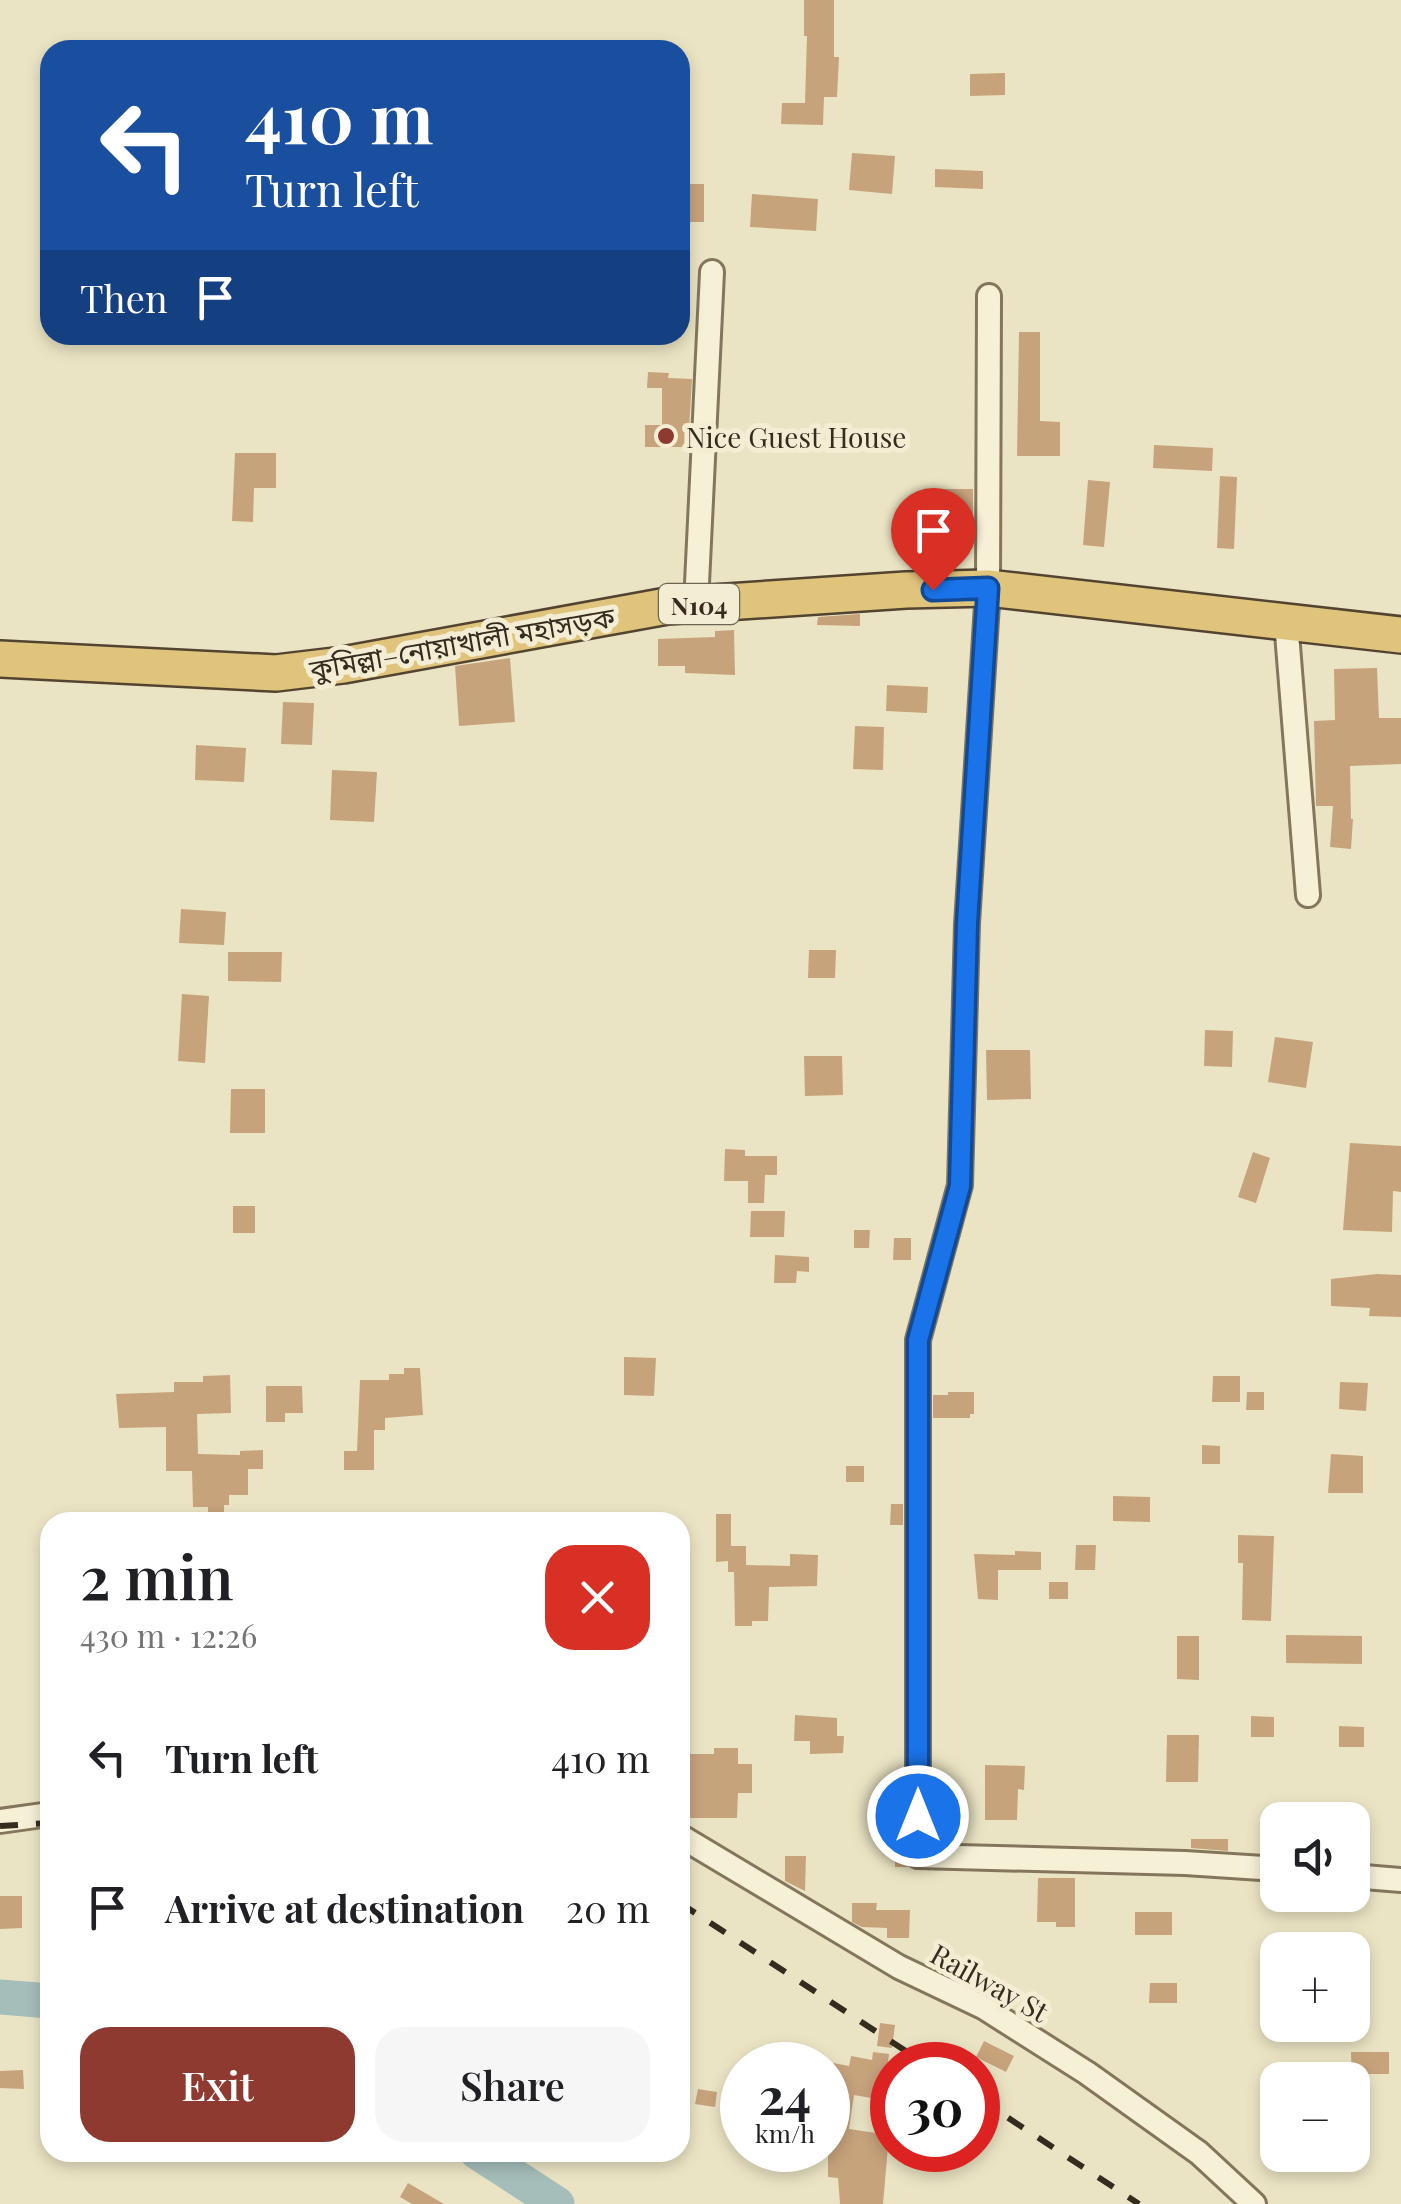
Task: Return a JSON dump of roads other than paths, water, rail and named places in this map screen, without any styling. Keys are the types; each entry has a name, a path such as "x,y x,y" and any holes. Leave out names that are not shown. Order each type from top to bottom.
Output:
{"highway":[{"name":"কুমিল্লা–নোয়াখালী মহাসড়ক","path":"0,659 276,674 667,606 988,588 1401,635"}],"street":[{"path":"696,604 712,272"},
{"path":"989,296 988,588 967,924 960,1186 918,1340 918,1856 1260,1868"},
{"path":"1286,621 1308,895"},
{"path":"0,1820 40,1815"},
{"name":"Railway St","path":"690,1842 899,1966 983,2006 1087,2073 1198,2153 1254,2204"},
{"path":"1370,1877 1401,1880"}],"waterway":[{"path":"0,1997 40,2000"},
{"path":"492,2162 557,2204"}],"railway":[{"path":"0,1826 40,1824"},
{"path":"690,1910 892,2042"},
{"path":"1000,2112 1139,2204"}],"place":[{"name":"Nice Guest House","path":"666,436"}]}
